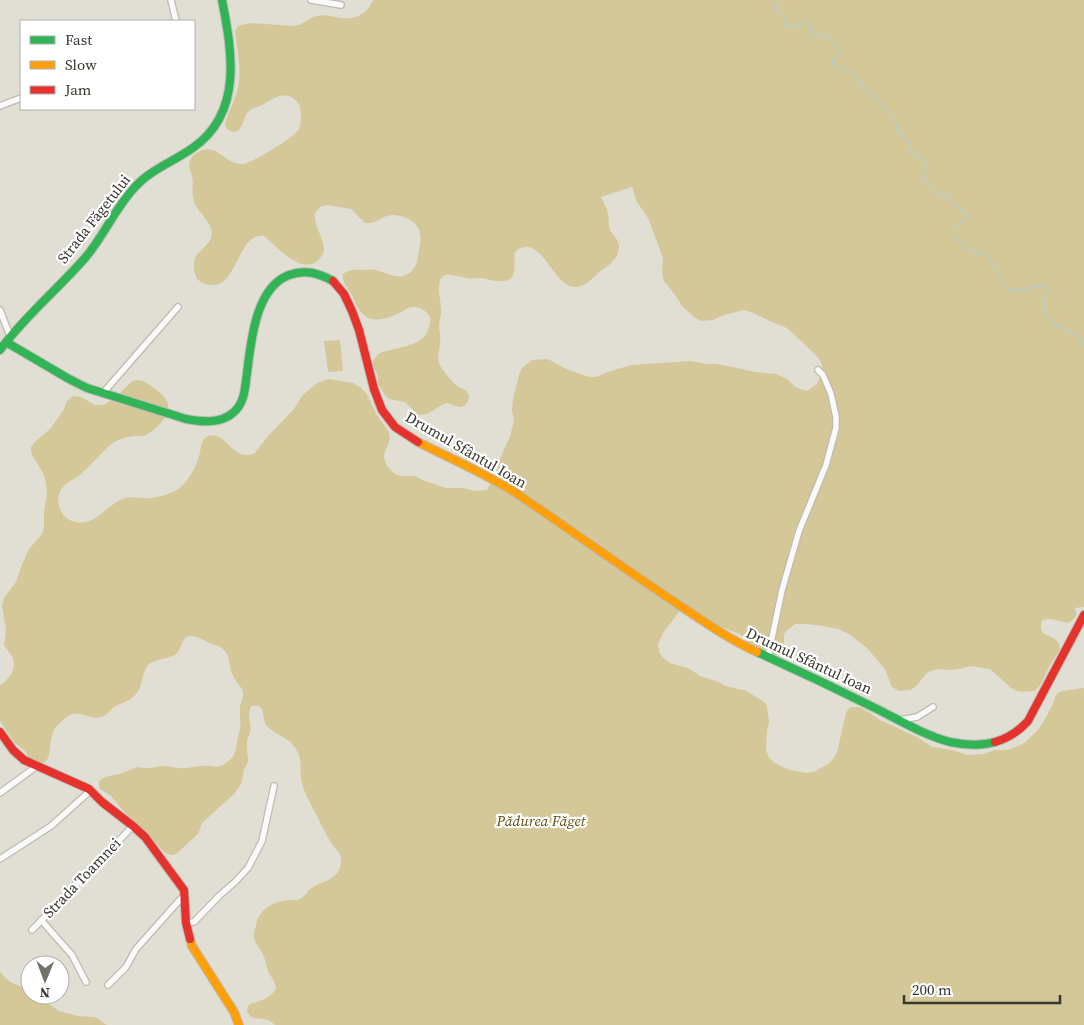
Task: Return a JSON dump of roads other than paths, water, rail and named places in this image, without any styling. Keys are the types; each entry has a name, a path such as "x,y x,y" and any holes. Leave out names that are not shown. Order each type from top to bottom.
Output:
{"main road":[{"name":"Strada Făgetului","path":"0,350 37,306 85,258 138,184 202,141 212,131 220,118 226,102 230,82 231,56 222,0"},
{"name":"Drumul Sfântul Ioan","path":"8,339 78,383 103,393 196,421 213,421 226,417 236,410 242,401 256,319 268,293 278,281 291,274 314,273 324,276 340,288 349,303 377,400 385,415 395,426 411,438 505,486 614,562 735,642 936,737 960,744 995,742 1016,734 1028,720 1084,616"},
{"path":"0,732 12,750 24,760 90,791 145,837 182,886 186,894 186,923 192,946 234,1012 239,1025"}],"street":[{"path":"171,0 176,20"},
{"path":"311,0 341,5"},
{"path":"0,106 20,98"},
{"path":"103,393 178,307"},
{"path":"0,310 8,339"},
{"path":"768,657 782,590 799,531 826,465 836,428 836,417 831,394 823,375 818,370"},
{"path":"900,720 917,717 933,707"},
{"path":"0,793 37,766"},
{"path":"186,923 194,922 248,868 262,841 274,786"},
{"path":"0,859 51,826 90,791"},
{"name":"Strada Toamnei","path":"32,930 133,826"},
{"path":"108,985 126,967 136,949 186,894"},
{"path":"41,920 72,955 86,982"}],"waterway":[{"path":"778,0 777,11 781,13 786,26 802,26 806,22 812,29 814,36 826,34 840,52 832,63 837,68 850,72 861,83 861,86 877,99 897,124 899,134 910,145 908,149 914,155 923,158 926,167 922,177 926,183 933,188 934,192 943,197 948,195 954,205 969,216 953,228 959,241 973,252 986,255 1001,281 1007,287 1016,290 1041,285 1048,287 1045,299 1045,313 1055,325 1065,327 1084,346"}],"park label":[{"name":"Pădurea Făget","path":"541,821"}]}
